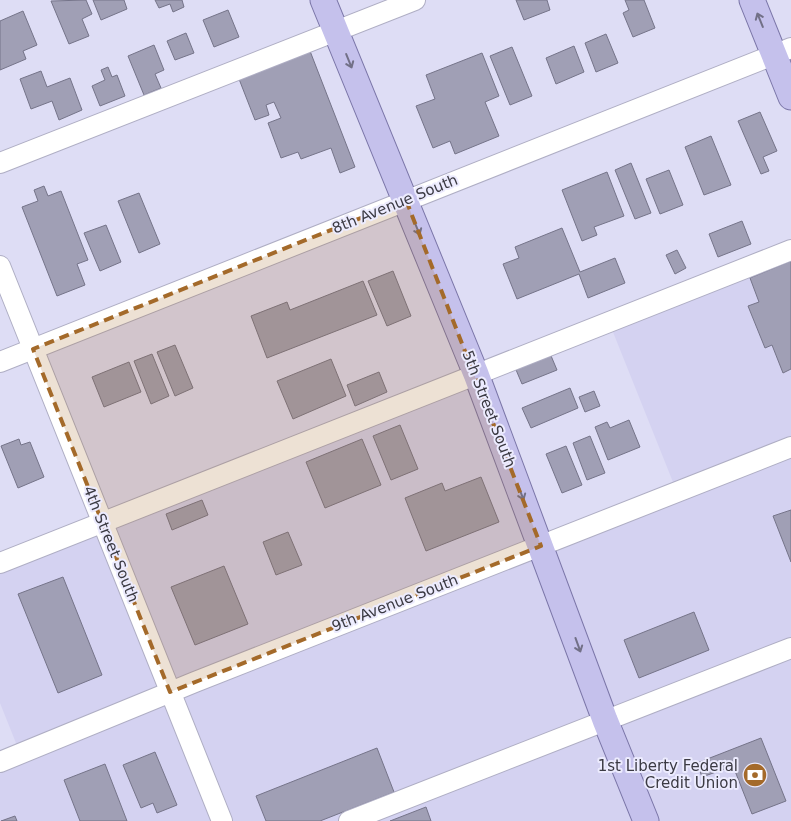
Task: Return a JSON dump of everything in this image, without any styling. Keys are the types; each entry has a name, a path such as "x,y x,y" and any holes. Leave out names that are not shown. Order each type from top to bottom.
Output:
{"main road":[{"name":"5th Street South","path":"323,0 476,374 542,546 605,720 646,821"},
{"path":"752,0 782,51 791,97"}],"street":[{"path":"0,163 415,0"},
{"name":"8th Avenue South","path":"0,362 782,51"},
{"path":"0,563 791,250"},
{"name":"4th Street South","path":"0,266 222,821"},
{"name":"9th Avenue South","path":"0,762 170,692 791,447"},
{"path":"349,821 791,648"}],"highlighted area":[{"path":"406,200 541,546 170,692 33,349"}],"shaded area":[{"path":"791,250 791,821 0,821 0,762 20,753 0,703 0,563 476,374 548,543 677,492 609,322"}],"building":[{"path":"86,0 92,14 82,19 89,36 69,44 51,1"},
{"path":"93,0 124,0 127,9 101,20"},
{"path":"155,0 182,0 184,7 173,12 170,4 159,8"},
{"path":"516,0 547,0 550,10 524,20"},
{"path":"625,0 644,0 655,28 633,37 623,13 629,10"},
{"path":"228,10 239,37 214,47 203,20"},
{"path":"23,11 37,45 23,51 26,59 0,70 0,21"},
{"path":"186,33 194,53 175,60 167,41"},
{"path":"606,34 618,63 596,72 585,43"},
{"path":"154,45 164,70 155,74 161,88 144,95 128,56"},
{"path":"574,46 584,72 556,84 546,58"},
{"path":"512,47 532,96 510,105 490,56"},
{"path":"310,51 355,167 340,173 331,148 301,159 298,152 281,158 268,123 281,118 274,102 266,105 269,115 255,120 239,79"},
{"path":"482,53 499,96 485,102 499,136 455,154 450,141 433,148 416,106 435,99 426,75"},
{"path":"108,67 112,77 117,75 125,96 100,106 92,86 105,80 101,70"},
{"path":"41,71 47,87 70,78 82,110 59,120 52,101 31,109 20,79"},
{"path":"760,112 777,151 763,157 769,171 761,174 738,121"},
{"path":"711,136 731,185 704,195 685,147"},
{"path":"631,163 651,213 635,219 615,170"},
{"path":"669,170 683,205 660,214 646,179"},
{"path":"607,172 624,216 594,227 597,235 582,241 562,190"},
{"path":"44,186 48,196 61,191 88,260 77,264 85,285 57,296 22,207 38,201 34,190"},
{"path":"139,193 160,244 139,253 118,201"},
{"path":"742,221 751,244 718,257 709,234"},
{"path":"106,225 121,262 100,271 84,233"},
{"path":"562,228 580,272 615,258 625,283 588,298 579,274 517,299 503,264 519,258 515,247"},
{"path":"677,250 686,268 675,274 666,255"},
{"path":"791,261 791,369 783,373 772,345 765,348 748,306 759,302 750,278"},
{"path":"393,271 411,316 387,326 368,281"},
{"path":"363,281 377,315 267,358 251,316 287,302 290,310"},
{"path":"175,345 193,388 175,396 157,352"},
{"path":"549,351 557,370 522,384 514,365"},
{"path":"152,354 169,396 151,404 134,361"},
{"path":"331,359 346,396 293,419 277,381"},
{"path":"129,362 141,392 104,407 92,377"},
{"path":"379,372 387,392 355,406 347,385"},
{"path":"570,388 578,408 531,428 522,408"},
{"path":"594,391 600,406 585,412 579,397"},
{"path":"629,420 640,447 608,460 595,427 607,422 610,428"},
{"path":"400,425 418,469 391,480 373,436"},
{"path":"590,436 605,473 587,480 573,443"},
{"path":"19,439 21,445 30,442 44,477 18,488 1,446"},
{"path":"362,439 381,485 325,508 306,462"},
{"path":"566,446 582,485 562,493 546,454"},
{"path":"481,477 499,522 426,551 405,498 442,483 445,491"},
{"path":"202,500 208,515 172,530 166,514"},
{"path":"791,510 791,562 773,516"},
{"path":"288,532 302,565 276,575 263,542"},
{"path":"224,566 248,624 195,645 171,587"},
{"path":"63,577 102,675 58,693 18,594"},
{"path":"694,612 709,650 639,678 624,640"},
{"path":"761,738 786,801 752,814 733,766 702,777 697,763"},
{"path":"377,748 394,792 320,821 266,821 256,796"},
{"path":"155,752 177,805 157,813 153,803 141,808 123,765"},
{"path":"105,764 127,821 80,821 64,780"},
{"path":"426,807 431,821 390,821"},
{"path":"15,816 17,821 1,821"}],"place":[{"name":"1st Liberty Federal Credit Union","path":"755,775"}]}
